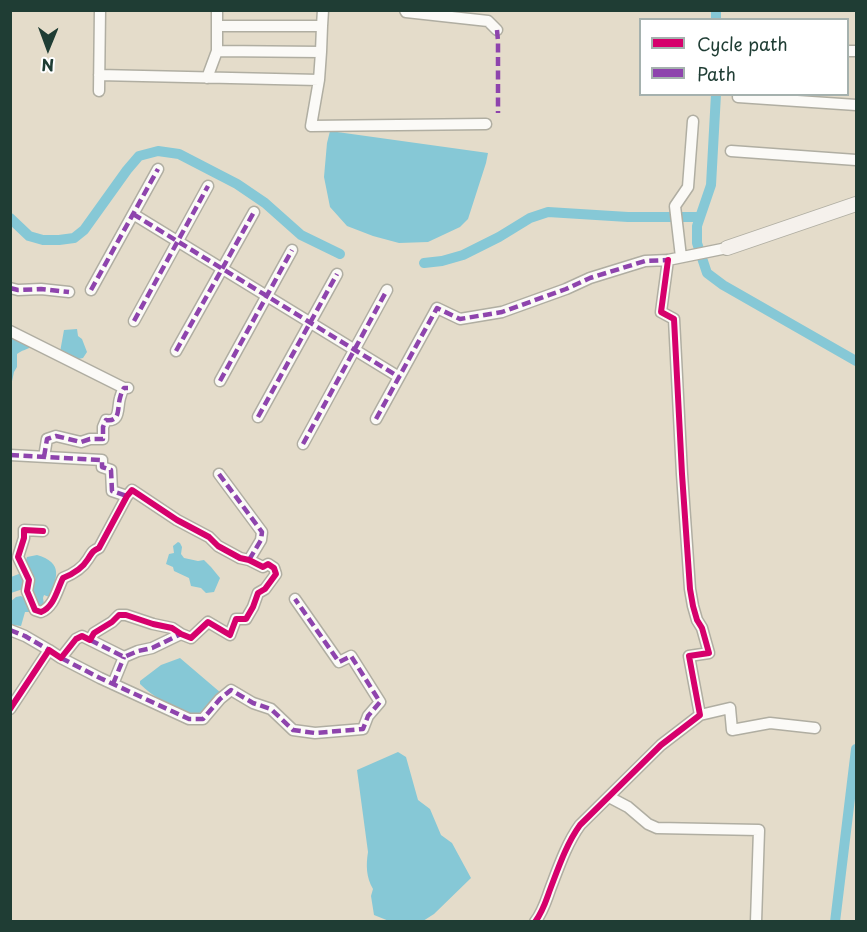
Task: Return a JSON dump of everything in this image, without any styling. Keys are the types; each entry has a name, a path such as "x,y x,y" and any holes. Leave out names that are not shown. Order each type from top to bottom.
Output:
{"street":[{"path":"99,91 100,10"},
{"path":"207,78 217,51 217,10"},
{"path":"323,10 319,80 311,126 486,124"},
{"path":"405,10 406,12 488,21 497,30"},
{"path":"217,26 322,26"},
{"path":"217,51 321,52"},
{"path":"99,75 319,80"},
{"path":"738,98 856,105"},
{"path":"684,257 676,224 675,206 688,186 693,121"},
{"path":"732,151 856,160"},
{"path":"91,290 158,169"},
{"path":"134,321 208,186"},
{"path":"376,419 437,308 460,319 502,312 591,278 645,261 668,260 727,249 856,204"},
{"path":"176,351 254,212"},
{"path":"133,214 399,377"},
{"path":"220,381 292,250"},
{"path":"668,260 661,312 674,319 690,589 697,620 702,628 709,653 688,656 700,715"},
{"path":"258,417 337,274"},
{"path":"10,288 69,292"},
{"path":"303,444 387,290"},
{"path":"10,331 126,388 120,396 115,419 106,420 103,427 103,439 81,442 56,436 47,440 44,457"},
{"path":"10,455 102,460 102,467 111,470 112,491 127,495"},
{"path":"219,474 262,532 261,540 249,560"},
{"path":"43,531 24,530 18,557 29,580 27,591 34,610 40,612 47,609 63,578 74,574 87,561 92,551 99,548 127,495 132,490 177,520 208,537 218,546 240,558 263,567 268,564 274,568 276,574 266,588 258,593 246,619 236,619 230,635 208,622 191,638 172,628 119,615 94,633 90,640"},
{"path":"10,630 113,684 189,719 203,719 231,690 253,703 271,709 293,730 315,733 363,729 368,716 380,702 351,656 339,662 295,599"},
{"path":"113,684 124,657 152,648 181,634"},
{"path":"61,658 76,639 82,636 124,657"},
{"path":"12,706 49,650"},
{"path":"535,921 543,911 551,886 573,836 587,817 662,745 700,715 730,708 732,730 770,723 815,728"},
{"path":"609,797 628,807 648,824 657,828 759,830 756,921"}],"water":[{"path":"330,131 488,153 468,219 460,227 428,242 399,243 347,226 330,207 324,177"},
{"path":"77,329 78,336 82,339 87,352 77,361 60,352 64,330"},
{"path":"11,335 31,347 17,354 17,367 11,386"},
{"path":"178,542 182,547 181,554 184,558 204,560 220,578 214,592 206,593 201,588 191,586 189,578 174,571 173,567 166,564 169,554 174,553 173,546"},
{"path":"37,555 51,562 56,572 49,597 44,595 44,604 38,608 29,596 35,579 24,565 27,557"},
{"path":"24,572 23,589 11,593 11,577"},
{"path":"21,596 31,603 30,612 25,612 21,626 13,625 10,602"},
{"path":"180,658 221,693 204,712 191,713 176,708 140,684 140,681 161,665"},
{"path":"398,752 406,757 418,800 430,809 441,835 452,843 471,878 434,914 423,921 389,921 374,915 371,896 373,889 367,871 368,852 357,770"}],"waterway":[{"path":"716,10 716,18"},
{"path":"716,96 711,185 697,226 697,243 707,273 723,285 856,361"},
{"path":"10,218 29,236 43,240 74,238 84,230 139,156 158,151 179,154 237,184 265,203 301,235 340,254"},
{"path":"424,263 463,255 530,218 548,212 628,217 700,217"},
{"path":"835,922 856,749"}],"marked path":[{"path":"497,30 498,113"},
{"path":"91,290 158,169"},
{"path":"134,321 208,186"},
{"path":"176,351 254,212"},
{"path":"133,214 399,377"},
{"path":"220,381 292,250"},
{"path":"376,419 437,308 460,319 502,312 590,278 645,261 668,260"},
{"path":"258,417 337,274"},
{"path":"10,288 69,292"},
{"path":"303,444 387,290"},
{"path":"44,457 47,439 56,436 81,442 103,439 103,427 106,420 116,417 124,388 128,388"},
{"path":"10,455 102,460 102,467 111,470 112,491 127,496"},
{"path":"219,474 262,532 261,540 249,560"},
{"path":"61,658 189,719 203,719 231,690 253,703 271,709 293,730 315,733 363,729 368,716 380,702 351,656 339,662 295,599"},
{"path":"10,630 49,650"},
{"path":"90,640 124,657 152,648 181,634"},
{"path":"113,684 124,657"}],"cycle path":[{"path":"535,922 543,909 567,847 580,825 661,745 700,715 689,656 709,653 702,628 697,620 690,589 674,319 661,312 668,260"},
{"path":"10,709 49,650 61,658 76,639 82,636 90,640 94,633 119,615 172,628 191,638 208,622 230,635 236,619 246,619 258,593 265,589 276,574 274,568 268,564 263,567 218,546 209,537 177,520 132,490 99,548 92,552 86,563 74,573 63,578 52,602 41,612 35,610 27,591 29,580 18,557 24,530 43,531"}]}
